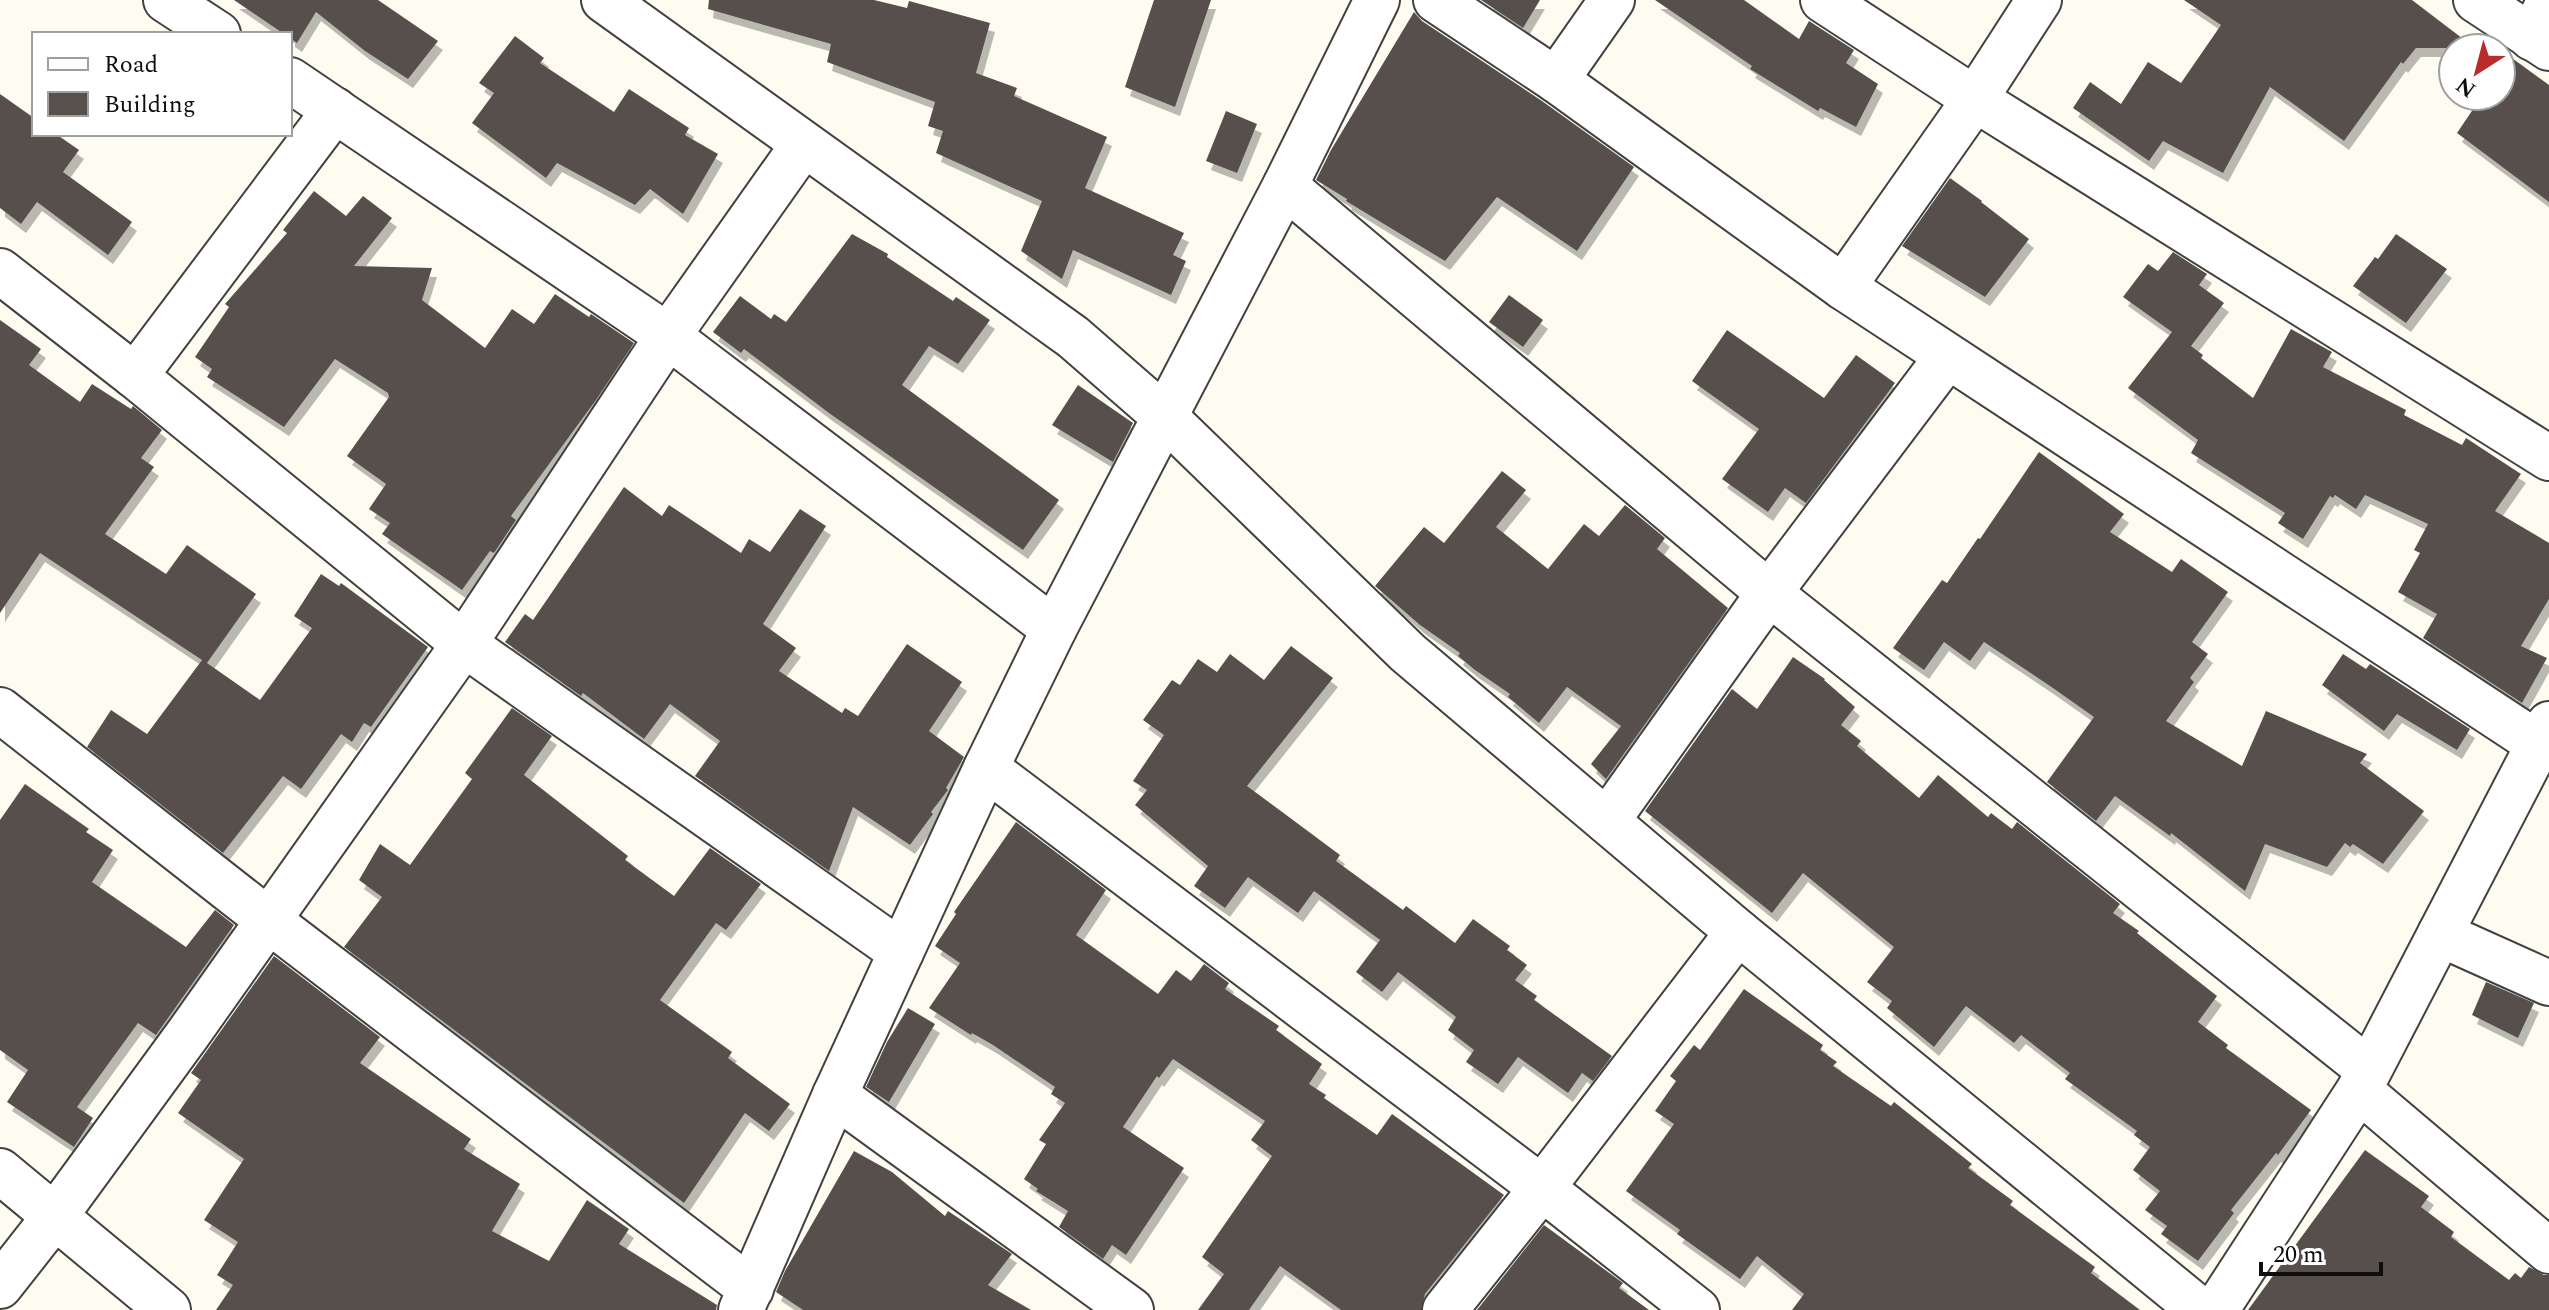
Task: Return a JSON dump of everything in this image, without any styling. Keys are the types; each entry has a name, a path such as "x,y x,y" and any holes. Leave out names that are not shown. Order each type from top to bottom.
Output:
{"street":[{"path":"166,0 215,32"},
{"path":"604,0 1073,337 1166,418 1408,653 1738,932 2200,1310"},
{"path":"0,710 746,1299 835,1095 986,768 1054,629 1166,418 1377,0"},
{"path":"1436,0 1556,80 1843,287 1947,357 2546,740 2364,1080 2216,1310"},
{"path":"1556,80 1612,0"},
{"path":"1823,0 1975,99 2549,458"},
{"path":"1843,287 1975,99 2039,0"},
{"path":"2476,0 2543,29"},
{"path":"292,81 668,336 1054,629"},
{"path":"135,376 335,110"},
{"path":"0,1286 55,1216 464,644 668,336 803,145"},
{"path":"1285,186 1769,593 2364,1080 2549,1251"},
{"path":"0,271 135,376 464,644 901,952"},
{"path":"1607,821 1769,593 1947,357"},
{"path":"986,768 1542,1188 1697,1310"},
{"path":"1445,1310 1738,932"},
{"path":"2440,934 2549,983"},
{"path":"835,1095 1131,1310"},
{"path":"0,1171 168,1310"}],"building":[{"path":"234,0 378,0 438,41 408,79 365,51 316,12 297,43 292,39 292,32 281,32"},
{"path":"709,0 874,0 907,8 909,1 990,23 976,73 1017,88 1014,96 1107,137 1085,188 1184,233 1173,255 1186,261 1171,295 1073,250 1062,279 1021,251 1042,201 936,153 943,131 928,126 935,102 827,62 831,44 708,9"},
{"path":"1154,0 1211,0 1175,107 1125,87"},
{"path":"1481,0 1540,0 1523,28"},
{"path":"1655,0 1744,0 1799,39 1809,21 1854,50 1846,63 1878,84 1856,127 1820,108 1818,111 1750,69 1752,66"},
{"path":"2184,0 2412,0 2454,32 2437,32 2437,48 2416,48 2403,64 2401,62 2344,141 2270,87 2223,173 2163,141 2149,161 2073,108 2090,82 2121,104 2148,62 2181,83 2221,25"},
{"path":"1414,12 1422,21 1634,167 1577,251 1497,197 1445,261 1316,180"},
{"path":"515,36 544,58 540,63 614,112 629,89 689,128 685,135 718,154 683,214 650,189 635,205 557,163 546,178 472,123 494,93 479,83"},
{"path":"2517,62 2549,85 2549,202 2457,133 2471,112 2517,112"},
{"path":"0,94 32,117 32,136 59,136 79,150 63,172 132,222 108,255 37,202 21,224 0,208"},
{"path":"1226,111 1257,124 1237,173 1206,161"},
{"path":"1950,178 2029,239 1985,297 1902,246"},
{"path":"314,191 346,216 363,196 392,218 354,266 432,268 422,300 485,348 512,309 534,324 555,294 634,343 511,516 516,520 494,553 490,551 462,590 382,534 390,523 369,509 386,484 347,456 389,397 388,393 335,359 284,427 207,377 212,369 195,357 229,307 225,304 287,233 283,230"},
{"path":"852,234 888,254 887,257 953,301 956,297 990,320 958,364 929,346 902,385 1059,500 1023,550 744,349 741,353 713,332 740,296 771,319 774,314 786,322"},
{"path":"2396,234 2447,269 2406,323 2353,286"},
{"path":"2173,252 2207,274 2199,285 2224,303 2191,346 2203,355 2201,358 2253,398 2291,329 2332,352 2323,367 2406,410 2404,415 2462,445 2466,438 2521,474 2495,511 2549,543 2549,599 2521,646 2547,658 2522,703 2423,638 2437,614 2398,592 2420,553 2414,550 2428,524 2365,495 2356,509 2335,495 2333,498 2330,496 2303,539 2278,523 2285,513 2191,453 2198,440 2128,388 2172,332 2123,297 2148,264 2158,271"},
{"path":"1509,295 1543,320 1523,347 1489,322"},
{"path":"0,320 41,349 29,365 80,402 92,384 131,409 133,406 162,430 141,458 154,467 105,534 166,574 187,545 256,594 207,663 260,700 312,628 294,616 321,574 339,586 341,583 428,647 371,727 364,723 352,742 341,734 301,789 283,776 223,853 87,747 111,710 147,734 202,660 40,553 0,613"},
{"path":"1727,330 1824,398 1856,355 1895,383 1806,503 1785,488 1768,512 1722,479 1759,429 1692,381"},
{"path":"1078,385 1133,423 1113,462 1052,425"},
{"path":"2039,452 2124,514 2110,532 2172,572 2181,559 2228,592 2192,642 2208,654 2190,678 2194,682 2166,721 2242,766 2266,711 2367,754 2360,763 2424,811 2383,864 2353,844 2350,847 2345,843 2327,867 2265,844 2245,891 2171,833 2170,836 2115,796 2096,821 2047,782 2094,717 2050,686 1984,642 1970,661 1944,642 1924,670 1893,648 1942,580 1947,583 1980,539"},
{"path":"1502,471 1526,490 1496,527 1548,569 1584,524 1599,536 1625,505 1665,538 1657,549 1728,608 1606,779 1591,764 1621,726 1567,687 1539,723 1508,697 1510,694 1475,670 1458,656 1460,653 1420,625 1375,586 1424,527 1444,543"},
{"path":"624,487 662,516 669,505 741,553 749,539 770,552 800,509 826,526 763,624 796,648 779,671 842,713 845,708 858,716 907,644 962,682 929,731 964,757 946,788 948,790 910,845 853,807 829,871 695,776 720,741 670,704 644,739 583,693 581,696 505,642 525,614 533,620"},
{"path":"1291,646 1333,678 1247,786 1340,855 1336,861 1403,910 1406,906 1455,943 1473,919 1510,946 1507,950 1527,965 1515,980 1537,996 1534,1000 1612,1056 1593,1081 1582,1073 1568,1093 1518,1057 1498,1084 1466,1062 1474,1050 1448,1030 1456,1017 1398,972 1382,992 1356,972 1380,940 1314,891 1298,913 1248,877 1225,908 1194,886 1208,866 1135,805 1147,790 1133,781 1164,735 1143,720 1172,680 1180,685 1198,659 1217,672 1230,654 1264,680"},
{"path":"2343,654 2366,669 2370,664 2470,729 2457,750 2397,714 2384,731 2322,685"},
{"path":"1793,657 1825,679 1855,707 1841,725 1861,741 1857,746 1919,798 1938,775 1988,817 1991,813 2012,829 2017,822 2120,904 2113,913 2217,996 2198,1022 2228,1045 2226,1048 2311,1110 2231,1210 2234,1213 2198,1261 2161,1234 2167,1226 2145,1210 2160,1191 2133,1170 2150,1147 2134,1135 2137,1131 2065,1079 2070,1073 2021,1035 2014,1043 1966,1006 1934,1047 1887,1008 1892,1001 1867,982 1894,947 1803,873 1772,913 1645,811 1732,689 1757,709"},
{"path":"512,708 552,736 524,775 628,856 625,860 674,896 710,848 761,884 726,930 716,923 660,1000 732,1052 728,1058 790,1104 769,1131 745,1113 684,1203 344,947 382,897 359,880 380,844 410,865 472,779 465,773"},
{"path":"25,784 89,829 86,832 113,850 92,882 186,947 215,910 234,925 156,1035 138,1023 77,1107 93,1118 74,1147 7,1102 28,1070 0,1050 0,820"},
{"path":"1016,822 1106,890 1076,935 1158,994 1176,970 1191,981 1204,964 1229,983 1225,989 1279,1026 1276,1030 1322,1064 1309,1084 1326,1095 1324,1098 1377,1135 1392,1114 1504,1195 1425,1294 1421,1310 1341,1310 1280,1266 1249,1310 1198,1310 1224,1274 1202,1257 1272,1156 1251,1140 1265,1121 1173,1059 1159,1078 1157,1076 1123,1127 1184,1168 1126,1255 1112,1245 1103,1259 1059,1227 1068,1211 1036,1191 1038,1189 1024,1179 1046,1144 1039,1140 1065,1103 1051,1094 1055,1087 993,1045 929,1008 960,963 935,946 956,914 954,912"},
{"path":"274,956 380,1037 360,1063 471,1139 464,1149 520,1184 492,1231 549,1261 587,1200 629,1229 619,1244 717,1305 716,1310 216,1310 233,1285 217,1275 238,1242 204,1220 244,1159 178,1113 201,1080 191,1073"},
{"path":"2486,982 2534,1003 2518,1038 2472,1015"},
{"path":"1744,989 1823,1045 1820,1050 1837,1062 1833,1066 1891,1106 1894,1102 1972,1164 1968,1168 2013,1201 2010,1205 2095,1267 2091,1273 2140,1310 1792,1310 1804,1294 1757,1256 1740,1279 1677,1234 1680,1230 1626,1191 1674,1124 1655,1111 1676,1081 1670,1076 1694,1045 1700,1050"},
{"path":"908,1008 935,1024 889,1102 866,1087 887,1042"},
{"path":"2365,1150 2429,1196 2421,1207 2454,1232 2451,1237 2509,1280 2515,1273 2521,1278 2529,1267 2549,1275 2549,1310 2248,1310"},
{"path":"854,1151 892,1172 945,1216 948,1211 1012,1254 988,1285 1031,1310 803,1310 776,1292"},
{"path":"1544,1225 1623,1283 1619,1288 1649,1310 1477,1310"}]}
